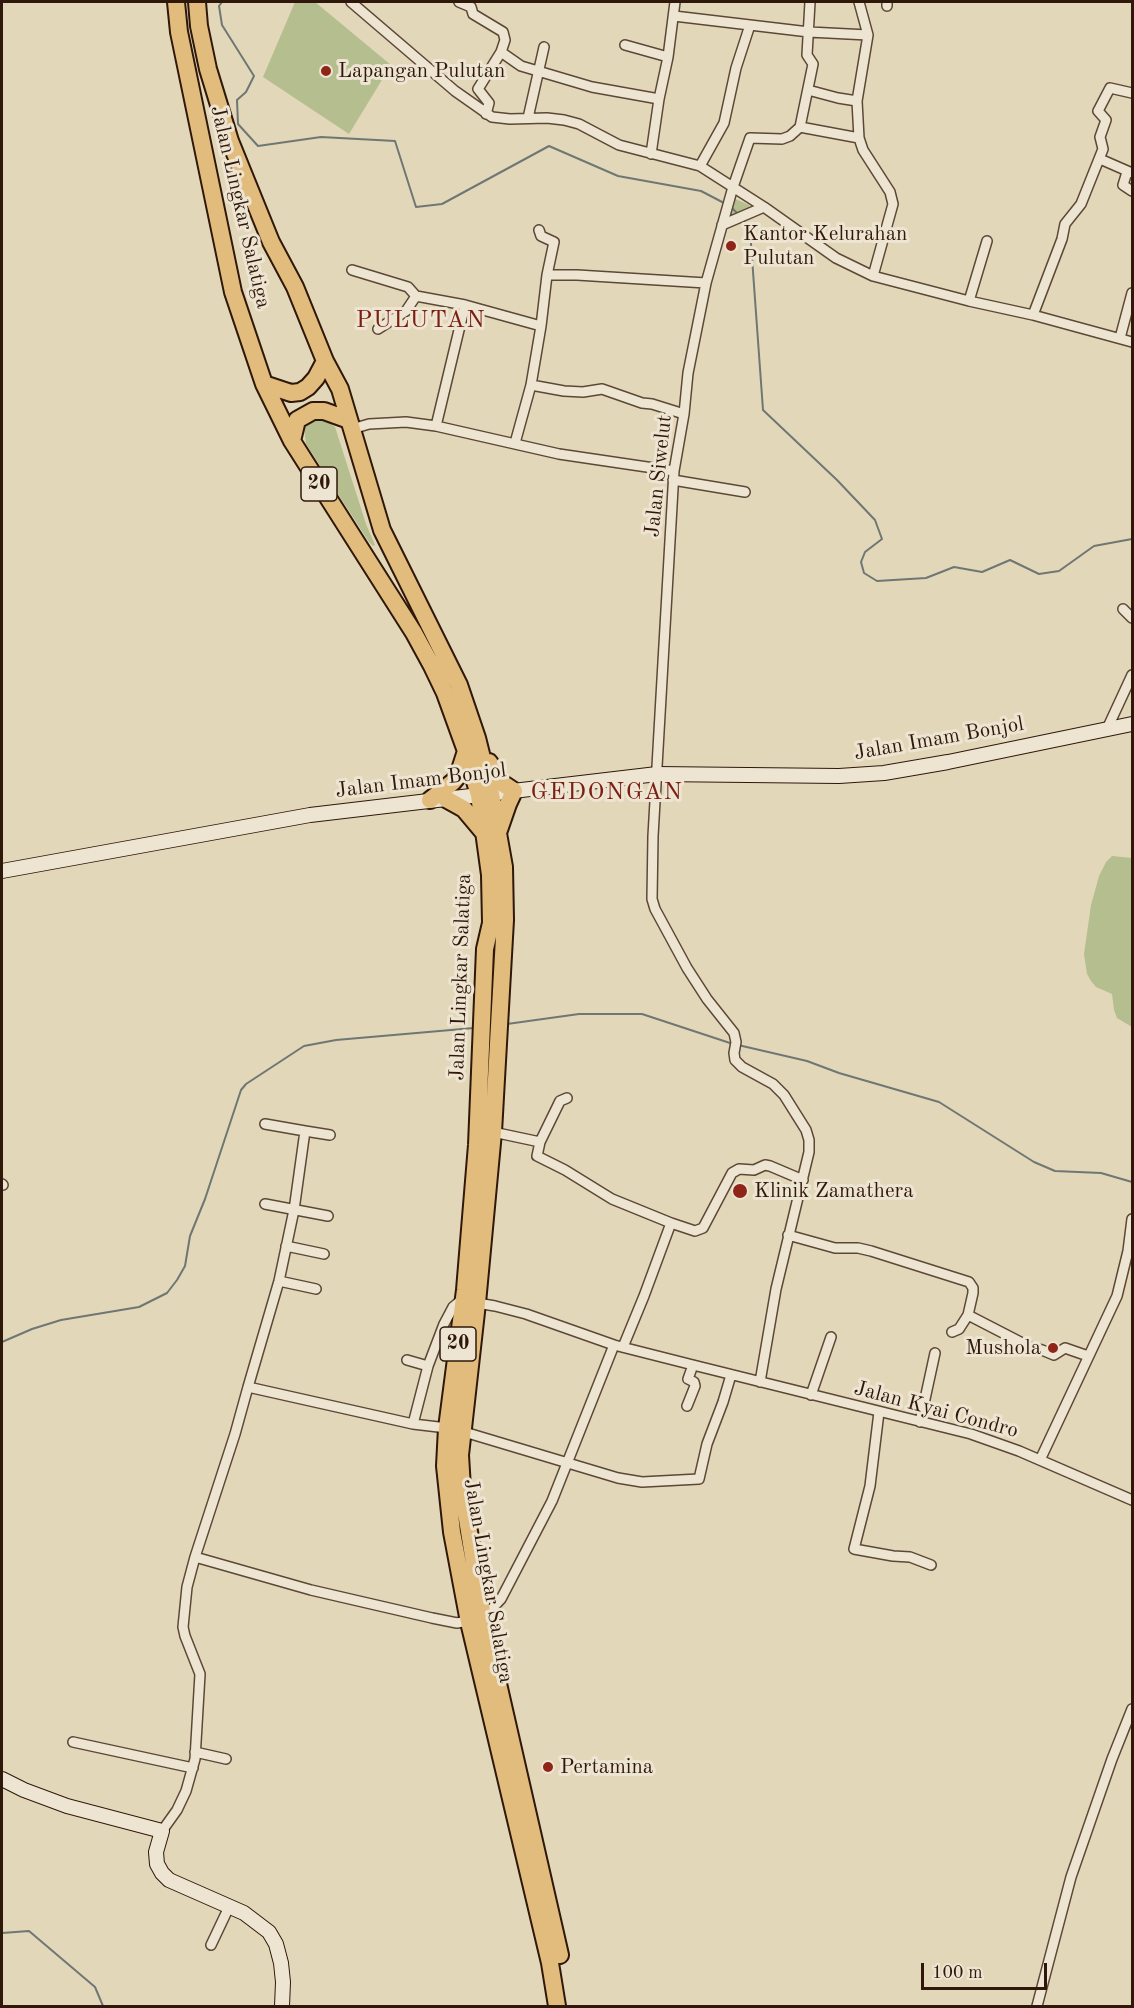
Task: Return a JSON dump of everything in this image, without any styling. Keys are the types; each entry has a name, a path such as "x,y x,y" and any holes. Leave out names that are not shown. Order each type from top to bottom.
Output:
{"highway":[{"name":"Jalan Lingkar Salatiga","path":"176,2 179,32 233,292 264,384 292,441 414,633 445,693 466,751 485,794"},
{"name":"Jalan Lingkar Salatiga","path":"197,2 199,26 208,69 230,141 271,242 295,287 325,361 340,389 382,530 459,685 477,738 491,836 490,922 485,949 470,1303"},
{"path":"264,384 291,393 300,392 316,378 325,361"},
{"path":"292,441 297,420 313,411 324,411 350,424"},
{"path":"466,751 458,776 438,800 464,809 491,836 514,791 502,783 494,773 477,738"},
{"name":"Jalan Lingkar Salatiga","path":"491,836 504,867 505,920 498,1063 493,1132 454,1429 460,1455 476,1620 550,1963 557,2007"},
{"name":"Jalan Lingkar Salatiga","path":"476,1620 559,1952 567,2007"}],"main road":[{"name":"Jalan Imam Bonjol","path":"2,871 310,815 657,774 839,776 884,773 1132,724"},
{"path":"2,1779 24,1790 68,1806 162,1831 156,1852 157,1864 162,1873 170,1880 244,1913 269,1932 276,1944 283,1982 282,2007"}],"street":[{"path":"351,2 455,91 486,114 501,119 564,120 579,124 619,145 700,166 764,207 836,258 873,276 1034,315 1132,342"},
{"path":"459,2 471,7 473,14 505,34 501,52 478,89 489,103 486,114"},
{"path":"651,154 675,2"},
{"path":"810,2 807,54 813,64 800,128 859,138"},
{"path":"859,2 868,35 857,100 859,138 863,150 892,198 891,214 873,276"},
{"path":"674,16 808,32 868,35"},
{"path":"700,166 724,123 734,74 750,25"},
{"path":"625,45 668,57"},
{"path":"528,118 544,47"},
{"path":"501,52 516,64 592,87 658,99"},
{"path":"1034,315 1062,239 1065,224 1081,204 1100,159 1103,149 1100,137 1107,120 1098,111 1108,90 1113,88 1132,93"},
{"path":"808,90 838,98 857,100"},
{"name":"Jalan Siwelut","path":"657,774 673,475 684,414 688,373 706,283 726,209 750,138 782,139 800,128"},
{"path":"1100,159 1130,173 1123,184 1132,191"},
{"path":"722,225 764,207"},
{"path":"515,443 531,385 548,263 554,244 552,240 541,236 539,230"},
{"path":"969,301 987,241"},
{"path":"352,270 408,287 416,296 465,305 541,326"},
{"path":"548,275 706,283"},
{"path":"1120,338 1132,293"},
{"path":"378,329 406,311 416,296"},
{"path":"436,426 465,305"},
{"path":"531,385 564,391 583,392 602,389 684,414"},
{"path":"350,424 406,422 436,426 745,492"},
{"path":"1123,609 1132,618"},
{"path":"1107,729 1132,675"},
{"path":"657,774 652,899 655,909 687,968 707,999 734,1033 736,1062 773,1084 792,1105 809,1140 809,1152 776,1289 759,1382"},
{"path":"567,1098 560,1101 540,1142 537,1152 539,1158 565,1170 612,1199 671,1224 695,1231 703,1228 732,1173 739,1169 753,1170 760,1166 770,1166 802,1180"},
{"path":"265,1124 330,1135"},
{"path":"162,1831 177,1810 193,1768 195,1752 200,1674 183,1627 187,1587 235,1434 279,1281 294,1210 305,1131"},
{"path":"493,1132 540,1142"},
{"path":"265,1204 328,1216"},
{"path":"1040,1460 1116,1296 1128,1251 1132,1219"},
{"path":"195,1557 311,1590 386,1608 457,1623 476,1620 501,1599 552,1501 671,1224"},
{"path":"788,1235 835,1248 858,1248 872,1251 969,1282 974,1293 968,1315 959,1329 952,1332"},
{"path":"286,1246 324,1254"},
{"path":"279,1281 316,1290"},
{"path":"413,1424 428,1366 444,1324 453,1306 459,1302 470,1303"},
{"name":"Jalan Kyai Condro","path":"470,1303 495,1306 526,1314 619,1346 971,1434 1040,1460 1132,1500"},
{"path":"968,1315 1032,1348 1054,1355 1065,1348 1088,1356"},
{"path":"811,1395 831,1337"},
{"path":"920,1422 935,1353"},
{"path":"406,1360 428,1366"},
{"path":"687,1406 695,1386 694,1382 688,1379 693,1365"},
{"path":"248,1387 413,1424 454,1429 566,1464 642,1482 699,1479 707,1444 731,1375"},
{"path":"879,1412 870,1486 854,1549 910,1557 931,1565"},
{"path":"1037,2007 1071,1877 1132,1709"},
{"path":"73,1742 193,1768"},
{"path":"195,1752 226,1759"},
{"path":"211,1945 230,1906"}],"green space":[{"name":"Lapangan Pulutan","path":"295,2 315,2 391,65 349,134 263,77"},
{"path":"733,198 749,205 750,210 727,220"},
{"path":"316,418 327,420 335,427 375,545 373,546 306,444 304,428 307,422"},
{"path":"1112,856 1132,858 1132,1027 1117,1018 1112,994 1096,987 1091,981 1087,974 1084,954 1091,905 1099,876"}],"waterway":[{"path":"222,2 219,6 222,25 254,76 246,92 237,100 238,124 258,146 321,137 395,141 416,207 442,204 549,146 618,176 701,191 726,204"},
{"path":"731,207 739,215"},
{"path":"743,220 750,230 763,410 837,480 875,520 882,539 865,552 861,562 864,573 877,581 926,578 954,567 982,572 1010,560 1039,574 1059,571 1094,546 1132,539"},
{"path":"507,1024 579,1014 642,1014 733,1044"},
{"path":"2,1342 61,1320 139,1307 167,1293 185,1266 190,1236 205,1199 241,1090 246,1084 304,1046 336,1040 474,1028"},
{"path":"738,1045 807,1061 839,1073 939,1102 1034,1162 1055,1171 1101,1173 1132,1182"},
{"path":"2,1933 29,1931 95,1987 103,2006"}],"place":[{"name":"Lapangan Pulutan","path":"326,71"},
{"name":"Kantor Kelurahan Pulutan","path":"731,246"},
{"name":"Klinik Zamathera","path":"740,1191"},
{"name":"Mushola","path":"1053,1348"},
{"name":"Pertamina","path":"548,1767"}],"district":[{"name":"PULUTAN","path":"421,321"},
{"name":"GEDONGAN","path":"607,793"}]}
